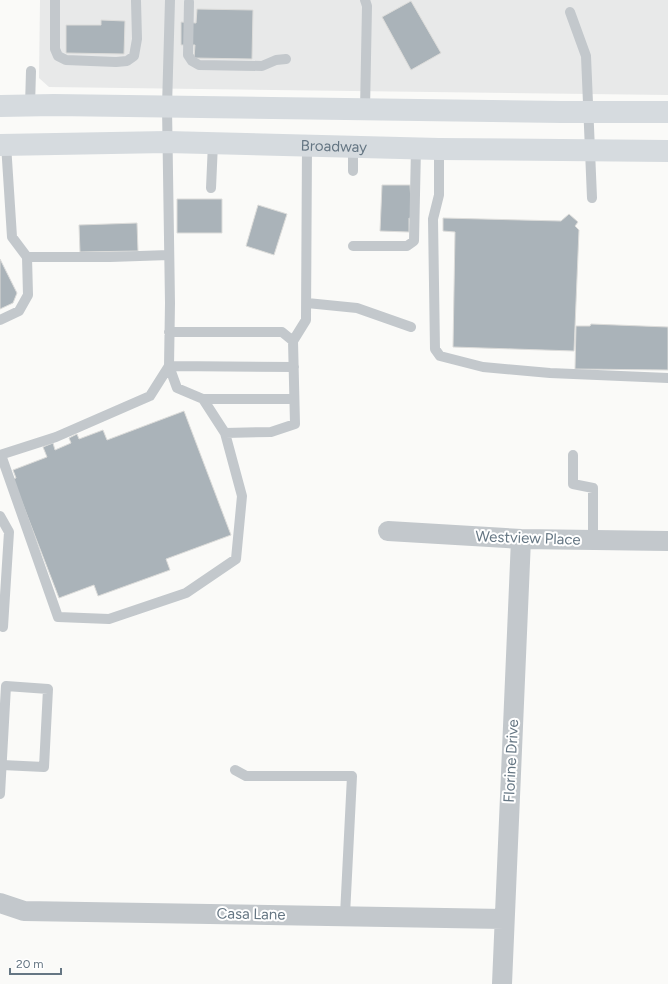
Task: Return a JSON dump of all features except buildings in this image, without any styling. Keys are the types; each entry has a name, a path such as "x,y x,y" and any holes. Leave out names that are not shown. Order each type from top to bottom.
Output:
{"main road":[{"path":"0,106 668,112"},
{"name":"Broadway","path":"2,145 167,142 353,147 668,151"}],"street":[{"name":"Westview Place","path":"388,531 521,539 668,541"},
{"name":"Florine Drive","path":"502,984 521,539"},
{"name":"Casa Lane","path":"0,903 24,911 504,918"}],"lane":[{"path":"55,0 55,49 58,56 66,60 116,62 127,61 134,56 137,39 136,1"},
{"path":"170,0 167,107 169,366 177,388 203,399 294,399"},
{"path":"365,0 367,6 365,110"},
{"path":"189,2 188,55 192,61 200,65 262,66 276,60 286,59"},
{"path":"570,12 586,56 592,198"},
{"path":"30,106 31,71"},
{"path":"211,188 213,143"},
{"path":"0,320 19,311 28,295 27,257 12,238 2,145"},
{"path":"225,432 271,432 295,424 293,341 306,320 307,303 306,146"},
{"path":"353,147 353,171"},
{"path":"353,246 407,246 414,241 416,148"},
{"path":"439,148 439,195 433,219 433,242 435,349 440,356 482,367 550,373 668,378"},
{"path":"27,257 169,255"},
{"path":"307,303 357,308 411,327"},
{"path":"169,332 282,332 293,341"},
{"path":"169,366 294,367"},
{"path":"169,366 150,396 56,437 1,455 58,617 109,619 186,593 236,559 242,496 225,432 203,399"},
{"path":"574,455 573,484 593,488 593,540"},
{"path":"0,516 8,532 3,627"},
{"path":"0,794 6,686 48,689 44,767 2,765"},
{"path":"235,770 246,776 352,776 345,915"}],"shaded area":[{"path":"40,0 668,0 668,95 49,87 39,78"}]}
